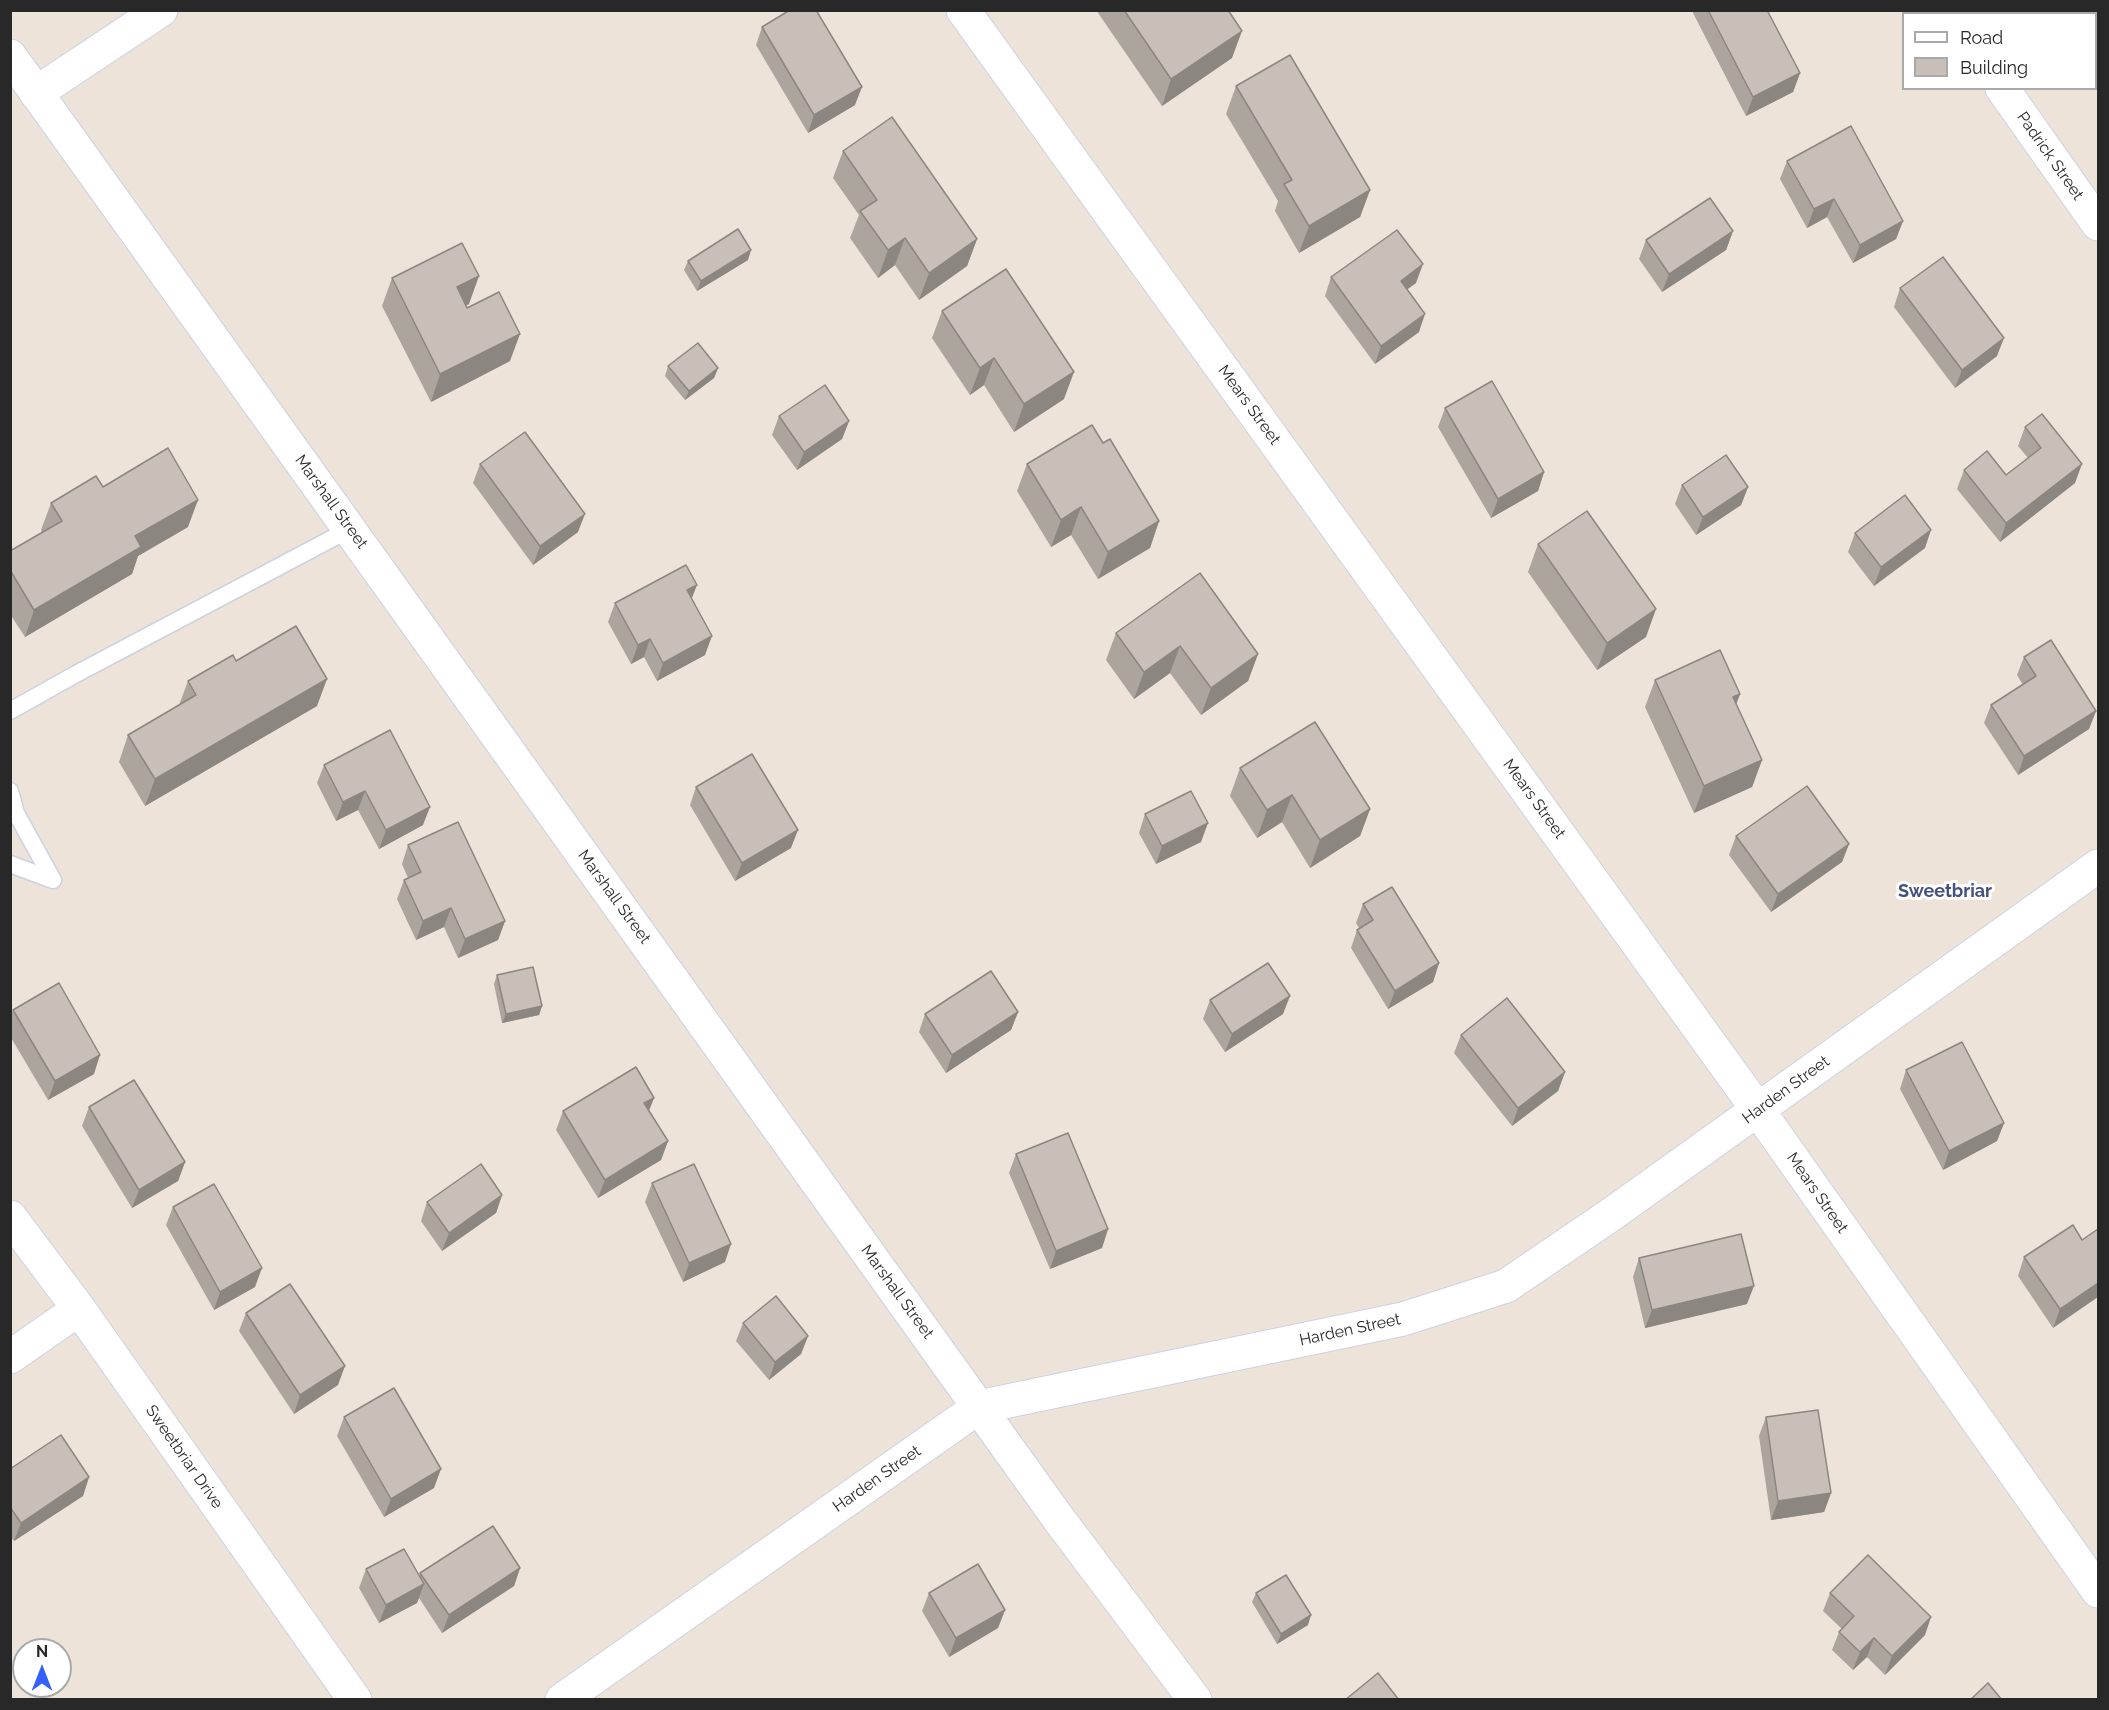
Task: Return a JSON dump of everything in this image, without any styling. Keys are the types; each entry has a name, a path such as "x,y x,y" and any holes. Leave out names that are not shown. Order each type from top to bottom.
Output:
{"street":[{"path":"36,93 161,10"},
{"name":"Mears Street","path":"963,10 1758,1110 2098,1591"},
{"name":"Marshall Street","path":"10,56 1058,1518 1195,1700"},
{"name":"Padrick Street","path":"2003,90 2098,224"},
{"name":"Harden Street","path":"562,1700 979,1407 1403,1318 1506,1286 1758,1110 2098,866"},
{"name":"Sweetbriar Drive","path":"10,1217 79,1309 355,1700"},
{"path":"10,1357 79,1309"}],"lane":[{"path":"10,711 350,530"},
{"path":"10,791 16,813 53,880 10,864"}],"building":[{"path":"790,10 816,10 862,87 814,115 762,27"},
{"path":"1124,10 1228,10 1242,31 1171,79"},
{"path":"1708,10 1767,10 1800,73 1753,97"},
{"path":"2078,10 2098,10 2098,41 2097,12 2079,12"},
{"path":"1290,55 1370,190 1309,226 1284,184 1292,180 1236,86"},
{"path":"892,117 977,239 929,273 905,238 888,250 860,211 877,200 843,151"},
{"path":"1851,126 1903,221 1860,245 1834,199 1814,209 1787,161"},
{"path":"1710,198 1733,231 1669,274 1646,240"},
{"path":"738,229 751,250 701,281 688,261"},
{"path":"1397,230 1423,264 1401,281 1425,314 1381,346 1331,277"},
{"path":"462,243 479,276 457,287 467,308 499,292 520,334 440,374 392,278"},
{"path":"1943,257 2004,338 1962,370 1900,288"},
{"path":"1006,269 1074,372 1024,404 994,358 980,368 942,311"},
{"path":"698,343 718,368 689,391 668,366"},
{"path":"1492,381 1544,472 1498,499 1445,408"},
{"path":"825,385 849,421 804,452 779,416"},
{"path":"2042,414 2082,464 2006,523 1964,470 1987,451 2006,475 2041,448 2025,427"},
{"path":"1092,425 1103,443 1110,439 1159,521 1108,552 1081,507 1061,520 1027,464"},
{"path":"525,432 585,514 540,546 480,464"},
{"path":"168,448 198,500 135,536 141,547 34,610 10,570 10,551 62,521 51,503 96,476 103,487"},
{"path":"1726,455 1748,487 1703,517 1682,485"},
{"path":"1905,495 1931,530 1881,567 1855,533"},
{"path":"1587,511 1656,609 1607,643 1538,544"},
{"path":"686,565 697,585 687,590 712,636 663,663 650,639 638,645 615,603"},
{"path":"1200,573 1258,654 1211,688 1180,646 1144,672 1116,633"},
{"path":"296,626 327,679 155,779 128,735 196,695 188,681 233,655 236,661"},
{"path":"2051,640 2096,711 2024,756 1991,705 2036,676 2024,657"},
{"path":"1720,650 1740,694 1733,697 1762,760 1704,786 1655,680"},
{"path":"1315,722 1370,809 1320,840 1292,795 1267,810 1240,768"},
{"path":"390,730 430,807 386,830 365,791 343,802 324,765"},
{"path":"752,754 798,830 742,863 696,787"},
{"path":"1807,786 1849,844 1778,894 1736,836"},
{"path":"1191,791 1208,823 1162,846 1145,814"},
{"path":"458,822 505,921 465,939 451,908 423,921 404,880 421,872 408,845"},
{"path":"1392,887 1439,963 1395,991 1357,930 1373,920 1363,904"},
{"path":"1268,963 1290,996 1232,1034 1210,1000"},
{"path":"533,967 542,1006 506,1014 497,975"},
{"path":"991,971 1018,1012 952,1055 925,1014"},
{"path":"59,983 100,1055 55,1081 13,1010"},
{"path":"1507,998 1565,1072 1518,1108 1461,1035"},
{"path":"1962,1042 2004,1123 1949,1151 1906,1070"},
{"path":"636,1067 654,1098 644,1103 668,1141 605,1180 563,1111"},
{"path":"134,1080 185,1162 139,1190 89,1107"},
{"path":"1068,1133 1108,1229 1056,1251 1016,1154"},
{"path":"481,1164 502,1195 449,1233 427,1202"},
{"path":"694,1164 731,1244 689,1263 652,1183"},
{"path":"214,1184 262,1268 220,1292 173,1207"},
{"path":"2073,1225 2082,1240 2098,1229 2098,1283 2060,1309 2024,1257"},
{"path":"1741,1234 1754,1286 1652,1310 1639,1258"},
{"path":"290,1284 345,1366 300,1395 246,1313"},
{"path":"776,1296 808,1336 775,1362 743,1323"},
{"path":"394,1388 441,1469 391,1499 344,1417"},
{"path":"1818,1410 1831,1493 1778,1501 1766,1417"},
{"path":"61,1435 89,1477 21,1523 10,1507 10,1469"},
{"path":"493,1526 520,1568 449,1615 420,1573"},
{"path":"404,1549 424,1584 386,1605 366,1569"},
{"path":"1868,1555 1931,1617 1892,1656 1874,1638 1860,1652 1839,1632 1854,1616 1830,1593"},
{"path":"978,1564 1005,1610 956,1638 929,1593"},
{"path":"1286,1575 1311,1615 1281,1634 1256,1593"},
{"path":"1378,1673 1399,1700 1345,1700"},
{"path":"1988,1683 2002,1700 1970,1700"}],"district":[{"name":"Sweetbriar","path":"1945,892"}]}
